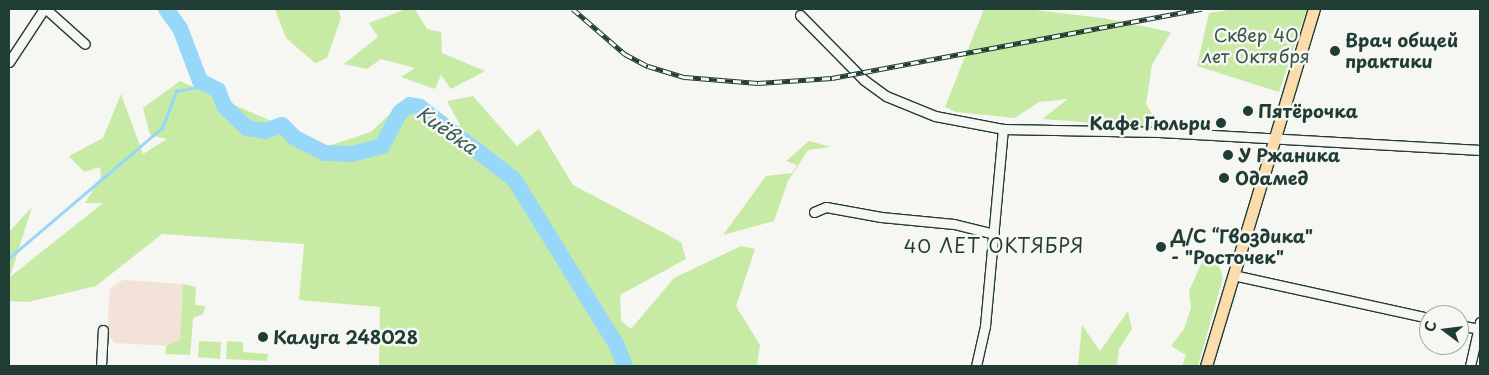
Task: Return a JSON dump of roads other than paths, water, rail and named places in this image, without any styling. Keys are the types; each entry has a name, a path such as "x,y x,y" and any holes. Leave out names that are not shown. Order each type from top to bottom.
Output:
{"main road":[{"path":"1206,366 1232,274 1314,9"}],"street":[{"path":"9,62 45,9 85,44"},
{"path":"800,15 864,80 886,96 935,116 1003,129 1158,132 1480,150"},
{"path":"976,366 985,326 1003,129"},
{"path":"814,212 826,207 881,217 954,224 994,234"},
{"path":"1232,274 1419,316"},
{"path":"1470,366 1480,326"},
{"path":"100,366 103,330"}],"waterway":[{"name":"Киёвка","path":"166,9 180,28 200,81 218,90 224,106 247,128 265,131 282,125 295,138 324,153 351,154 382,146 400,112 410,105 420,107 514,179 617,346 625,366"},
{"path":"9,258 162,128 176,91 205,86"}],"railway":[{"path":"573,9 625,54 648,66 685,77 758,83 832,78 1202,9"}],"place":[{"name":"Врач общей практики","path":"1335,51"},
{"name":"Пятёрочка","path":"1248,111"},
{"name":"Кафе Гюльри","path":"1221,123"},
{"name":"У Ржаника","path":"1228,155"},
{"name":"Одамед","path":"1224,178"},
{"name":"Д/С “Гвоздика\" - \"Росточек\"","path":"1161,247"},
{"name":"Калуга 248028","path":"263,337"}],"district":[{"name":"40 ЛЕТ ОКТЯБРЯ","path":"994,246"}],"park label":[{"name":"Сквер 40 лет Октября","path":"1256,46"}]}
